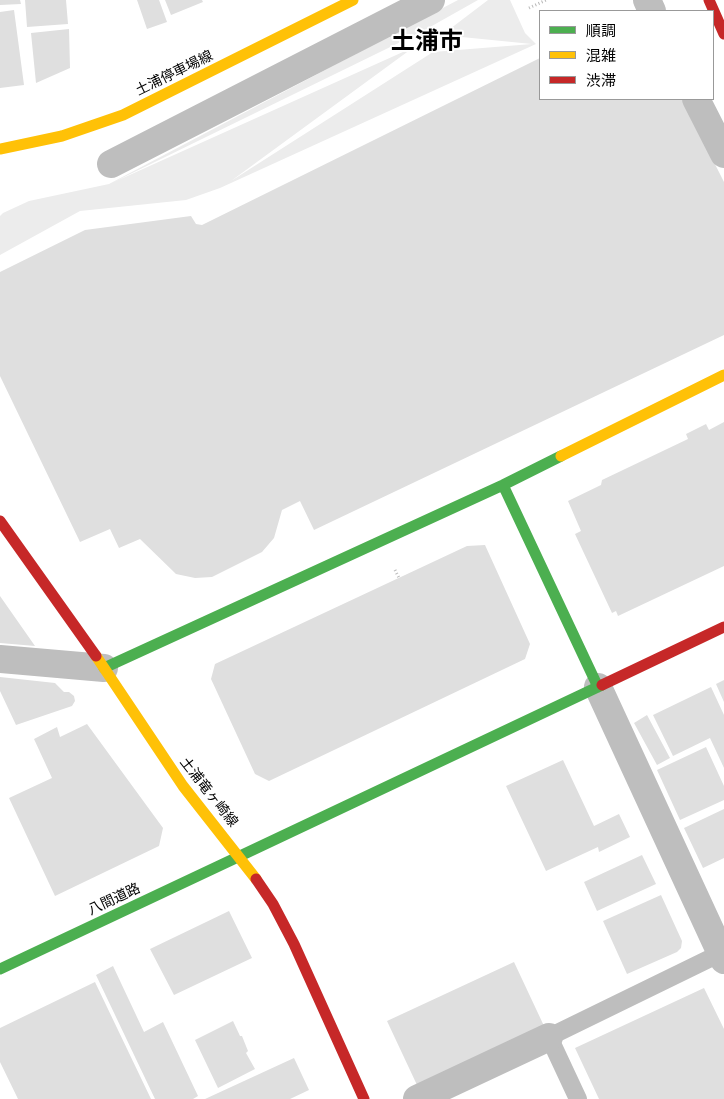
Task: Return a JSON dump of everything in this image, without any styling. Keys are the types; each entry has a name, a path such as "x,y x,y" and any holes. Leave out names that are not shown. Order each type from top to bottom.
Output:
{"street":[{"name":"土浦停車場線","path":"0,149 62,136 124,115 353,0"},
{"path":"111,164 431,0"},
{"path":"714,11 724,34"},
{"path":"697,100 721,145"},
{"path":"708,100 721,145"},
{"path":"0,659 104,668 503,485 724,375"},
{"path":"503,485 723,956"},
{"name":"土浦竜ヶ崎線","path":"0,522 104,668 183,786 240,856 273,904 294,944 364,1099"},
{"name":"八間道路","path":"0,969 724,627"},
{"path":"417,1099 549,1037"}],"lane":[{"path":"578,1099 549,1037 723,956"}],"path":[{"path":"530,8 546,0"}],"shaded area":[{"path":"458,0 478,0 423,31 114,182 414,47 231,181 433,52 532,44 442,35 488,0 510,0 525,33 536,44 220,188 186,200 80,211 0,255 0,216 3,213 29,201 109,184"}],"building":[{"path":"0,0 20,0 21,4 0,5"},
{"path":"25,0 66,0 68,24 27,27"},
{"path":"137,0 159,0 167,22 147,29"},
{"path":"165,0 202,0 203,2 171,15"},
{"path":"14,10 24,85 0,88 0,12"},
{"path":"69,29 70,68 36,83 31,33"},
{"path":"539,58 539,100 683,100 724,182 724,335 314,530 300,501 282,510 274,538 262,552 212,577 195,578 176,574 140,539 119,548 110,529 80,542 0,376 0,272 85,230 191,216 196,224 202,225"},
{"path":"724,422 724,566 618,616 616,611 612,613 575,534 581,531 568,501 601,485 602,480 688,439 686,434 706,424 709,430"},
{"path":"485,545 530,644 525,659 269,781 255,774 211,679 215,664 467,546"},
{"path":"0,596 35,646 0,643"},
{"path":"0,677 55,683 64,692 69,692 74,696 75,701 72,706 16,725 0,691"},
{"path":"724,680 724,702 716,684"},
{"path":"711,687 724,715 724,768 710,738 673,756 653,715"},
{"path":"647,715 670,758 657,765 634,723"},
{"path":"87,724 163,828 159,846 55,896 9,798 52,778 34,739 57,727 60,737"},
{"path":"706,747 724,786 724,800 680,820 657,770"},
{"path":"563,760 594,826 619,814 630,837 599,852 598,847 546,871 506,786"},
{"path":"724,809 724,858 703,868 684,828"},
{"path":"642,855 656,884 597,911 584,882"},
{"path":"661,895 682,941 681,948 677,952 627,974 603,921"},
{"path":"229,911 252,958 174,995 150,949"},
{"path":"514,962 544,1026 417,1085 387,1021"},
{"path":"113,966 144,1032 163,1022 198,1096 193,1099 155,1099 96,975"},
{"path":"95,982 151,1099 18,1099 0,1062 0,1028"},
{"path":"704,988 724,1029 724,1099 599,1099 575,1048"},
{"path":"233,1021 240,1036 242,1036 248,1051 246,1053 255,1069 218,1088 195,1040"},
{"path":"294,1058 309,1090 290,1099 205,1099"}],"traffic: fast":[{"path":"104,668 503,485 561,456"},
{"path":"503,485 598,687"},
{"path":"240,856 602,685"},
{"path":"0,969 240,856"}],"traffic: slow":[{"path":"0,149 62,136 123,115 353,0"},
{"path":"561,456 724,375"},
{"path":"96,656 183,786 256,879"}],"traffic: jam":[{"path":"709,0 713,10"},
{"path":"714,11 724,34"},
{"path":"0,521 96,656"},
{"path":"602,685 724,627"},
{"path":"256,879 273,904 294,944 364,1099"}],"district":[{"name":"土浦市","path":"427,41"}]}
